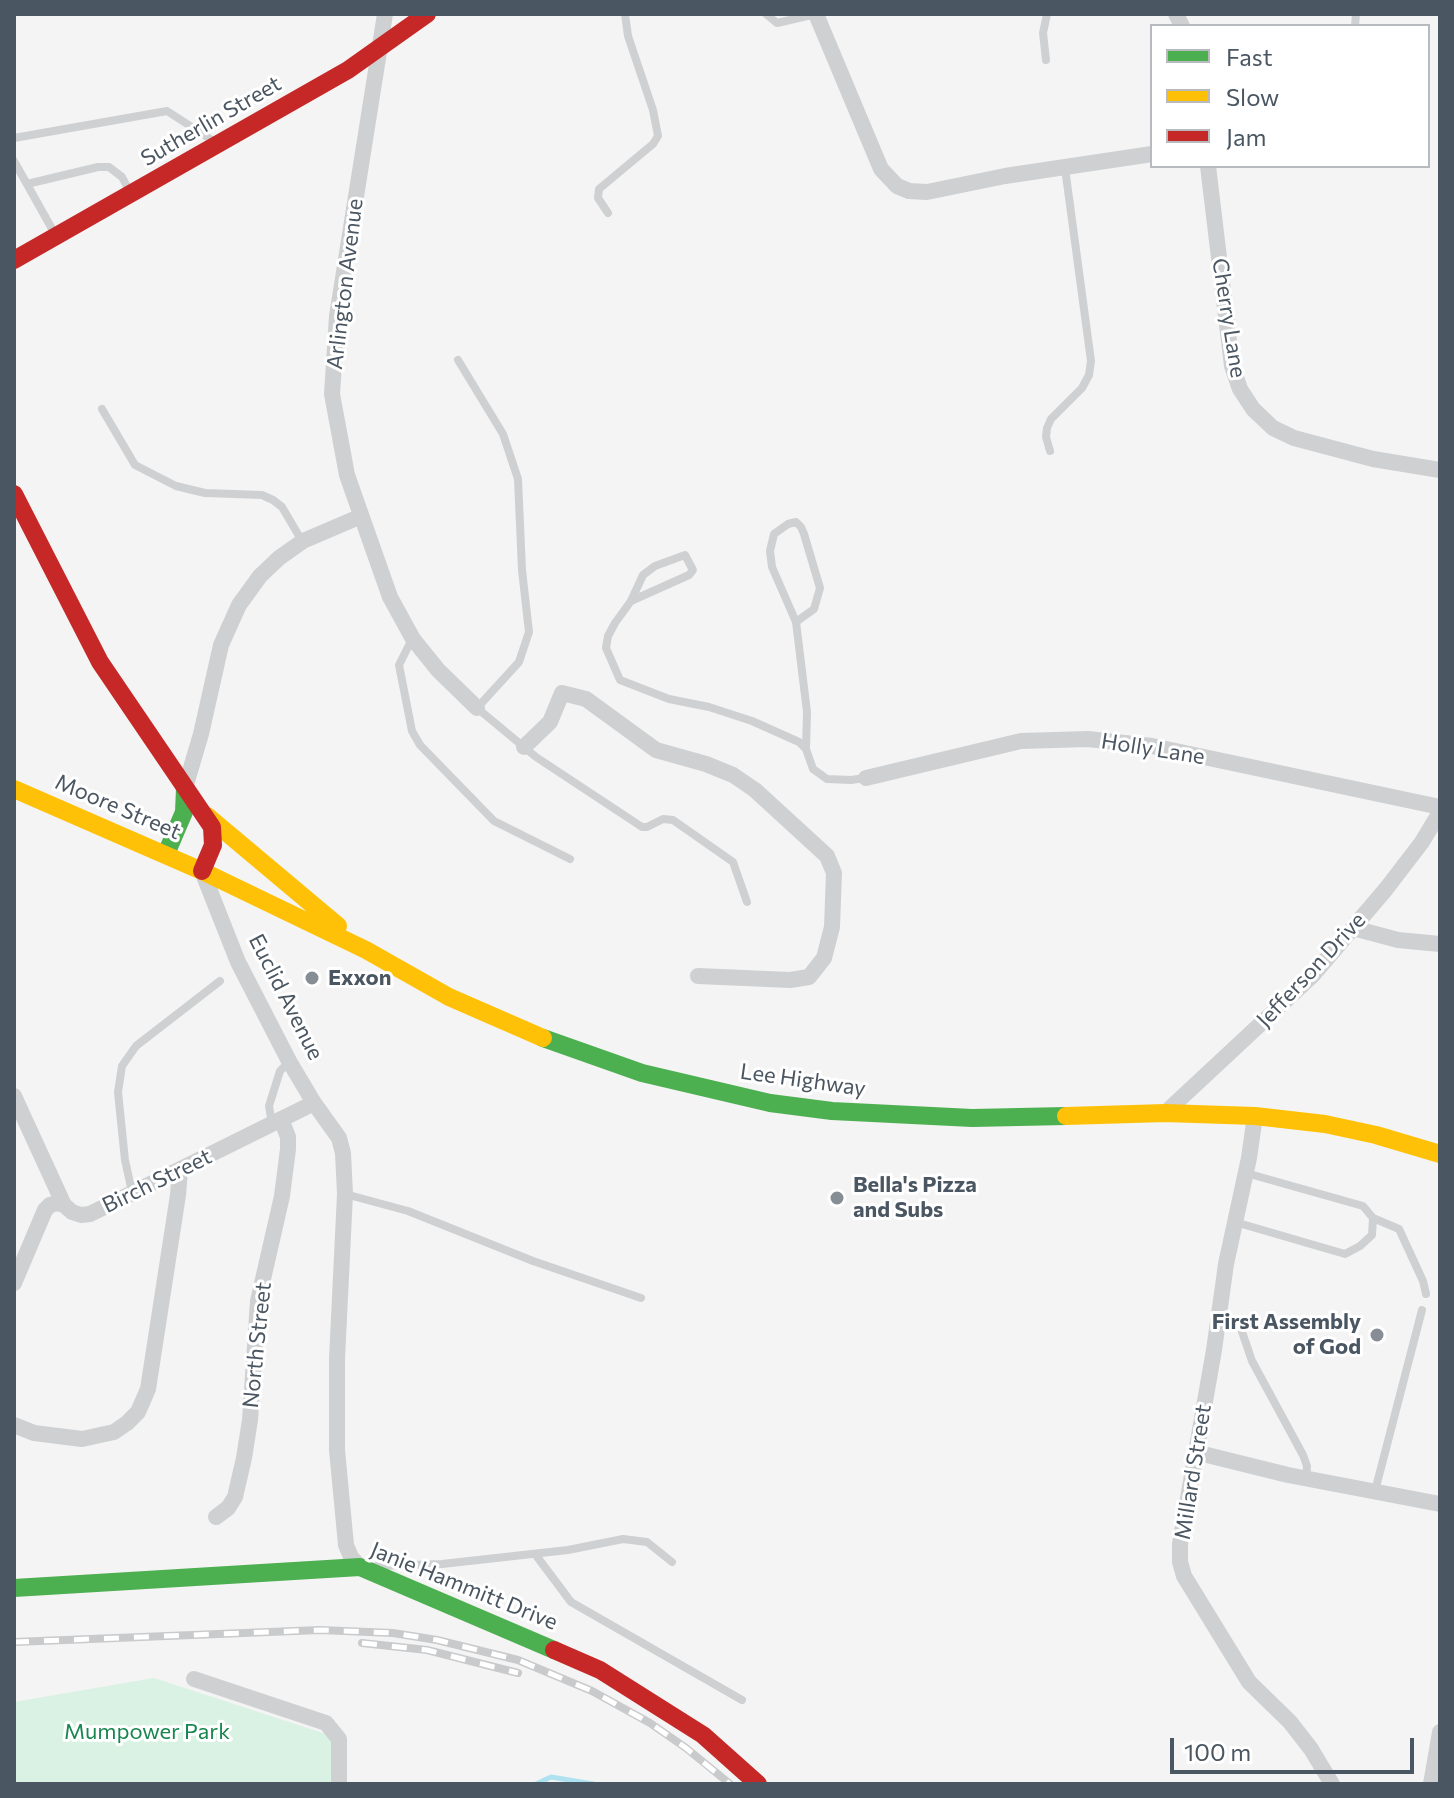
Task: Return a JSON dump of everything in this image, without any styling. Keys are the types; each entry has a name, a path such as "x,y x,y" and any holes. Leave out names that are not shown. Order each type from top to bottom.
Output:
{"main road":[{"name":"Sutherlin Street","path":"14,260 348,70 427,14"},
{"path":"14,494 100,662 212,827 213,845 202,871"},
{"path":"166,854 184,812 185,788"},
{"name":"Moore Street","path":"14,789 202,871"},
{"path":"205,814 366,950"},
{"name":"Lee Highway","path":"202,871 366,950 449,997 527,1032 599,1060 770,1103 919,1117 1165,1113 1255,1116 1337,1127 1440,1154"},
{"name":"Janie Hammitt Drive","path":"14,1588 360,1567 600,1670 703,1735 758,1784"}],"street":[{"name":"Arlington Avenue","path":"385,14 337,316 332,394 338,439 359,517 390,597 413,639 438,670 477,708"},
{"path":"816,14 881,169 897,186 909,191 927,192 1150,154"},
{"name":"Cherry Lane","path":"1208,168 1232,366 1240,389 1253,409 1273,428 1294,438 1373,459 1440,470"},
{"path":"185,788 227,627 239,605 260,576 279,558 303,541 359,517"},
{"path":"524,747 550,722 562,693 586,699 656,750 733,775 755,790 827,856 834,873 832,927 828,946 809,977 790,980 698,976"},
{"name":"Holly Lane","path":"866,778 1021,741 1088,739 1152,746 1440,810"},
{"name":"Jefferson Drive","path":"1165,1113 1284,1004 1353,928 1422,842 1440,810"},
{"name":"Euclid Avenue","path":"202,871 238,962 289,1061 339,1138 343,1153 345,1194 337,1359 337,1450 346,1545 360,1567"},
{"path":"1353,928 1398,940 1440,944"},
{"path":"14,1096 64,1205 50,1205 45,1210 14,1283"},
{"name":"Birch Street","path":"64,1205 72,1212 90,1214 314,1103"},
{"name":"Millard Street","path":"1255,1116 1195,1452 1180,1544 1180,1562 1184,1576 1249,1682 1290,1722 1332,1784"},
{"name":"North Street","path":"216,1517 228,1508 235,1497 250,1420 258,1301 282,1196 288,1149 288,1137 277,1121"},
{"path":"14,1425 34,1433 82,1439 114,1432 138,1412 148,1389 180,1170"},
{"path":"1195,1452 1306,1479 1440,1504"},
{"path":"194,1679 326,1723 339,1739 339,1784"},
{"path":"1431,1784 1440,1732"}],"lane":[{"path":"608,213 596,193 653,144 658,136 628,36 625,14"},
{"path":"766,14 777,23 816,14"},
{"path":"1046,60 1043,33 1047,14"},
{"path":"14,138 167,111 219,145"},
{"path":"14,161 56,236"},
{"path":"27,184 109,167 122,177 131,194"},
{"path":"1050,451 1046,437 1051,419 1082,388 1089,375 1091,361 1065,167"},
{"path":"458,360 503,434 518,479 522,570 529,632 519,662 477,708 524,747 642,827 663,819 673,820 721,854 736,868 747,902"},
{"path":"102,409 135,465 176,486 205,493 262,495 282,507 303,541"},
{"path":"796,622 814,609 820,588 804,534 796,522 774,534 770,551 772,567 796,622 807,712 806,749 813,769 827,779 866,778"},
{"path":"631,601 689,575 693,570 685,555 655,566 643,575 631,601 608,636 606,648 620,680 653,694 752,721 799,742 806,749"},
{"path":"413,639 399,665 412,731 420,745 494,821 570,859"},
{"path":"132,1193 125,1160 118,1092 122,1066 136,1046 220,981"},
{"path":"277,1121 269,1106 280,1071 289,1061"},
{"path":"1246,1173 1363,1206 1373,1218 1399,1229 1426,1294"},
{"path":"345,1194 408,1211 533,1261 641,1298"},
{"path":"1235,1222 1345,1254 1372,1235 1373,1218"},
{"path":"1374,1493 1422,1310"},
{"path":"1218,1317 1238,1320 1252,1361 1303,1455 1307,1466 1306,1479"},
{"path":"360,1567 442,1564 568,1550 623,1539 647,1542 672,1562"},
{"path":"535,1554 571,1602 742,1700"}],"green space":[{"name":"Mumpower Park","path":"154,1678 332,1736 331,1784 14,1784 14,1702"}],"waterway":[{"path":"536,1784 551,1777 593,1784"}],"railway":[{"path":"14,1642 320,1630 393,1633 437,1640 518,1660 592,1691 650,1723 730,1784"},
{"path":"362,1643 427,1650 518,1673"}],"traffic: fast":[{"path":"166,854 184,812 185,788"},
{"path":"543,1038 642,1073 770,1103 832,1111 972,1118 1066,1116"},
{"path":"14,1588 360,1567 554,1650"}],"traffic: slow":[{"path":"14,789 202,871 366,950 449,997 543,1038"},
{"path":"207,816 338,926"},
{"path":"1066,1116 1165,1113 1255,1116 1325,1124 1440,1154"}],"traffic: jam":[{"path":"14,260 348,70 427,14"},
{"path":"14,494 100,662 212,827 213,845 202,871"},
{"path":"554,1650 600,1670 703,1735 758,1784"}],"place":[{"name":"Exxon","path":"312,978"},
{"name":"Bella's Pizza and Subs","path":"837,1198"},
{"name":"First Assembly of God","path":"1377,1335"}]}
